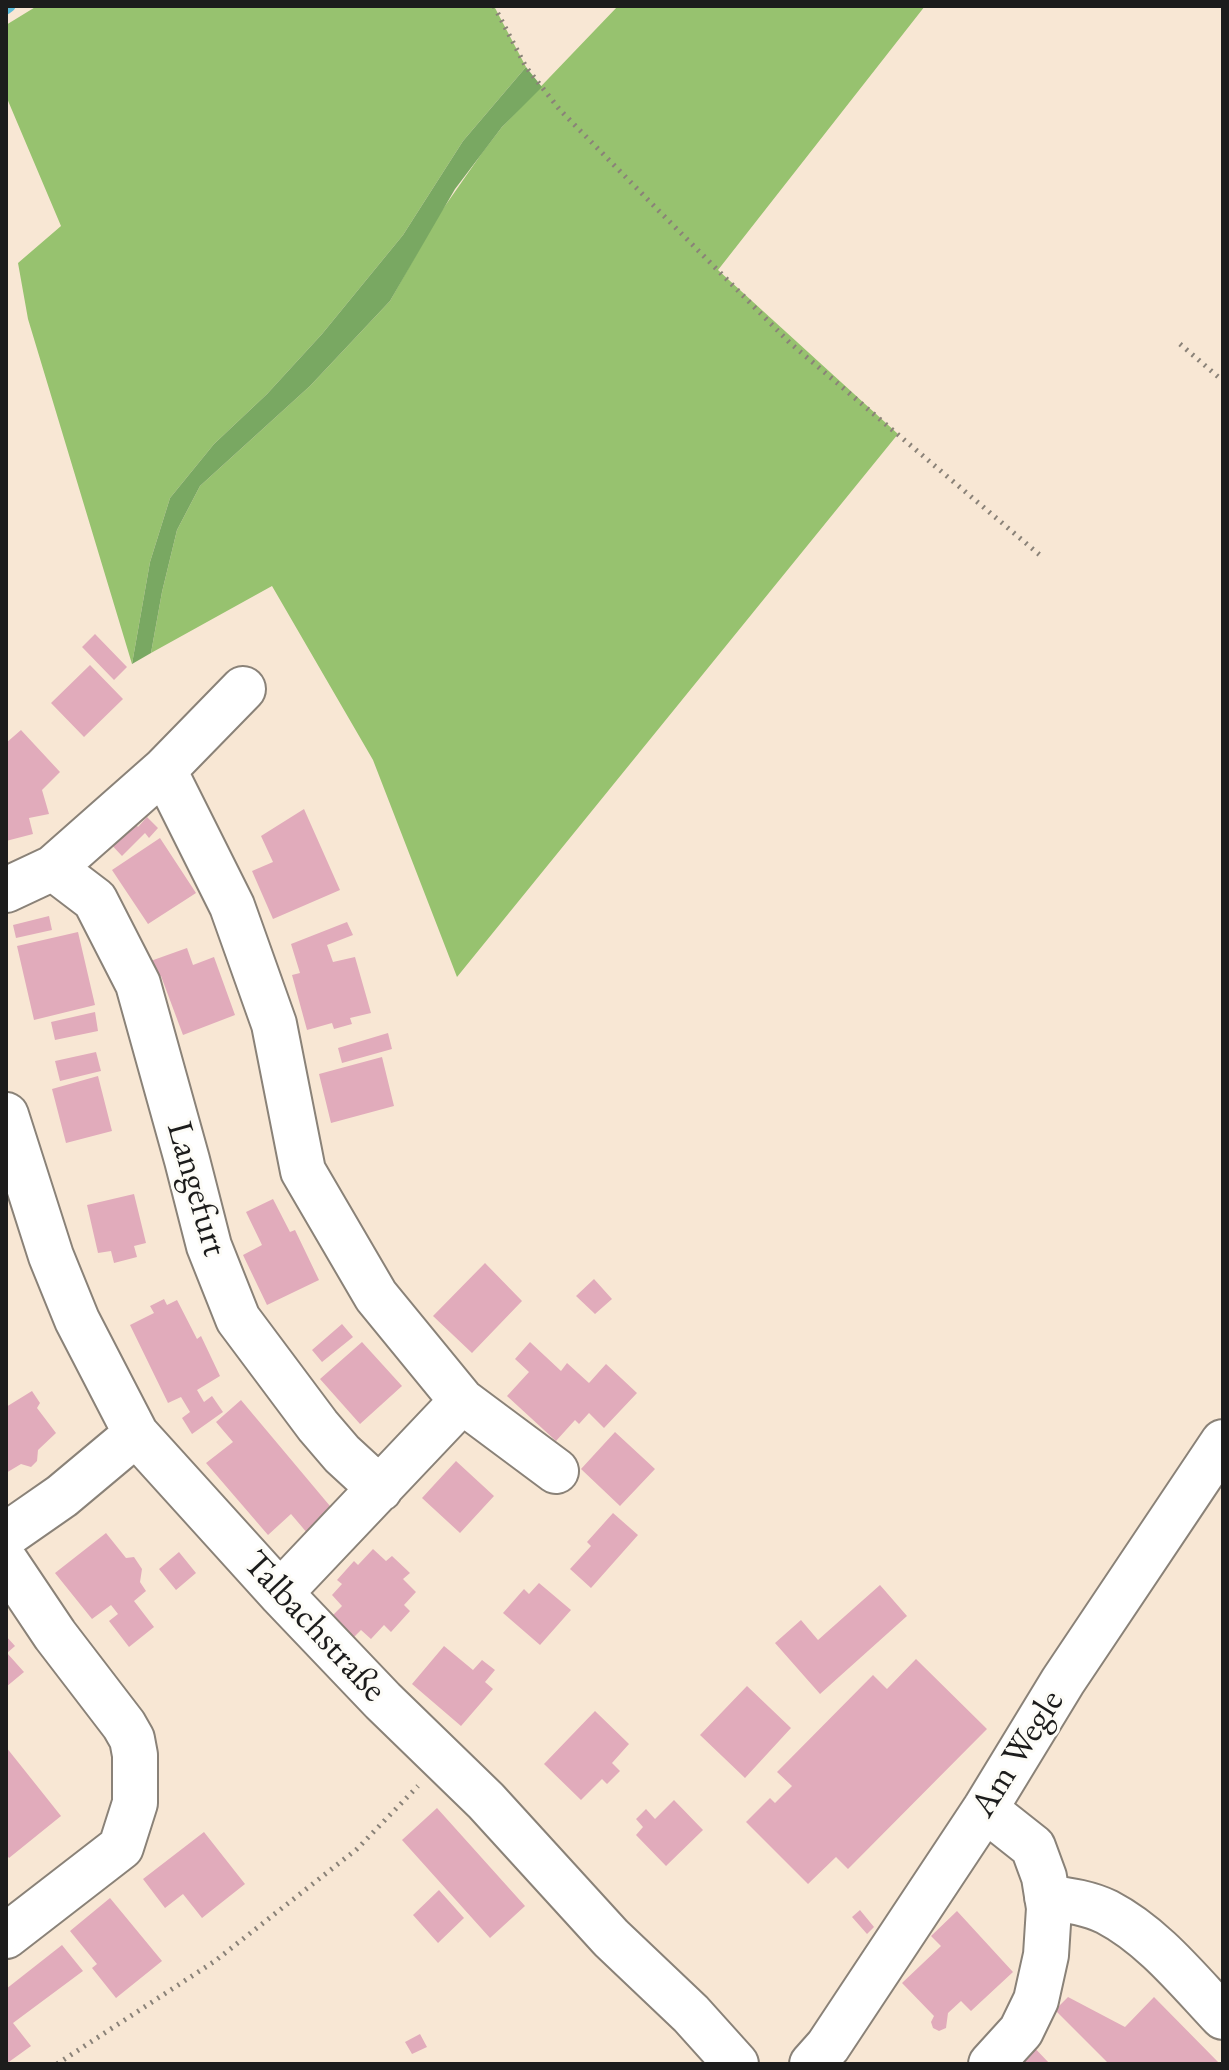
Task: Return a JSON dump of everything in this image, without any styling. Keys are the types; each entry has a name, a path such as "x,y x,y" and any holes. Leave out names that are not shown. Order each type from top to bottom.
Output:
{"street":[{"path":"6,890 53,868 164,770 243,689"},
{"path":"164,770 232,906 274,1024 303,1171 376,1296 462,1401 556,1471"},
{"name":"Langefurt","path":"53,868 95,900 138,984 209,1246 238,1319 318,1426 342,1454 380,1489"},
{"name":"Talbachstraße","path":"6,1115 51,1256 77,1320 136,1434 280,1593 383,1701 486,1801 611,1938 691,2014 736,2064"},
{"path":"280,1593 462,1401"},
{"path":"6,1535 62,1496 136,1434"},
{"name":"Am Wegle","path":"812,2064 828,2046 985,1809 1063,1681 1223,1442"},
{"path":"6,1562 55,1635 124,1725 132,1739 135,1755 135,1803 121,1847 6,1936"},
{"path":"985,1809 1033,1847 1044,1877 1049,1908 1046,1955 1036,2000 1021,2031 991,2064"},
{"path":"1047,1897 1074,1901 1107,1912 1130,1927 1158,1950 1223,2017"}],"path":[{"path":"494,6 526,67 560,110 790,343 1041,556"},
{"path":"1180,344 1223,381"},
{"path":"57,2064 215,1961 357,1849 444,1760"}],"green space":[{"path":"37,6 494,6 526,67 463,141 403,235 322,334 267,394 214,444 170,498 150,562 132,664 28,319 18,263 61,226 6,96 6,25"},
{"path":"618,6 925,6 718,270 898,434 457,977 373,760 272,586 151,653 177,530 200,486 310,386 390,301 438,216 502,127"},
{"path":"526,67 542,87 502,127 455,189 390,301 310,386 200,486 177,530 151,653 132,664 150,562 170,498 214,444 267,394 322,334 403,235 463,141"}],"building":[{"path":"95,634 127,667 114,680 82,647"},
{"path":"90,665 123,699 84,737 51,703"},
{"path":"21,730 60,772 42,790 49,814 29,818 33,834 6,841 6,743"},
{"path":"304,809 340,890 273,919 252,871 273,862 261,836"},
{"path":"129,817 138,827 147,817 158,828 149,838 145,833 122,856 107,840"},
{"path":"160,838 196,893 148,924 112,870"},
{"path":"49,916 52,930 16,938 13,925"},
{"path":"347,922 353,935 327,945 333,962 355,957 371,1013 350,1018 352,1024 334,1029 332,1023 307,1030 292,975 300,973 291,944"},
{"path":"78,932 95,1005 34,1020 17,946"},
{"path":"187,948 193,965 214,957 235,1015 183,1035 161,976 151,980 145,963"},
{"path":"95,1012 98,1031 55,1040 51,1022"},
{"path":"388,1033 392,1049 342,1063 338,1048"},
{"path":"96,1052 101,1071 60,1081 55,1061"},
{"path":"382,1057 394,1106 331,1123 319,1074"},
{"path":"98,1076 112,1131 66,1143 52,1089"},
{"path":"134,1194 146,1243 134,1246 137,1257 114,1263 111,1251 98,1253 87,1205"},
{"path":"273,1199 290,1232 295,1230 319,1280 267,1305 243,1255 262,1245 246,1212"},
{"path":"485,1263 522,1301 472,1353 433,1316"},
{"path":"594,1279 612,1299 595,1314 576,1296"},
{"path":"164,1299 167,1305 177,1300 197,1339 201,1336 220,1376 197,1390 204,1402 212,1396 223,1412 192,1434 182,1418 190,1412 181,1397 168,1403 130,1325 154,1313 150,1306"},
{"path":"342,1324 353,1337 322,1362 312,1350"},
{"path":"362,1342 402,1386 360,1424 320,1379"},
{"path":"530,1342 561,1371 567,1363 589,1383 606,1364 637,1393 604,1428 589,1413 579,1424 575,1420 556,1441 507,1396 529,1372 515,1359"},
{"path":"32,1391 40,1403 37,1408 56,1433 38,1450 37,1461 31,1467 21,1464 6,1473 6,1407"},
{"path":"241,1400 335,1512 308,1534 291,1514 268,1535 206,1463 233,1442 216,1422"},
{"path":"615,1432 655,1469 620,1506 581,1469"},
{"path":"456,1461 494,1496 460,1533 422,1498"},
{"path":"613,1513 638,1535 591,1588 570,1569 591,1546 587,1542"},
{"path":"106,1533 126,1558 134,1557 142,1569 140,1582 146,1591 134,1601 154,1627 129,1647 109,1621 118,1614 111,1605 92,1619 55,1573"},
{"path":"373,1549 386,1561 392,1556 410,1573 403,1579 416,1592 404,1605 410,1611 391,1632 384,1625 371,1639 361,1630 354,1637 332,1616 342,1606 332,1595 342,1584 337,1580 354,1561 358,1565"},
{"path":"179,1552 196,1573 176,1590 159,1569"},
{"path":"539,1583 571,1610 540,1645 503,1613 524,1589 529,1594"},
{"path":"880,1585 907,1616 820,1694 775,1643 801,1620 818,1640"},
{"path":"6,1636 15,1646 7,1653 24,1672 6,1687"},
{"path":"444,1646 473,1670 482,1660 495,1670 485,1682 493,1689 461,1726 412,1684"},
{"path":"916,1659 987,1729 848,1869 836,1857 808,1884 746,1822 770,1798 775,1803 792,1786 777,1772 873,1675 887,1689"},
{"path":"747,1686 791,1728 745,1778 700,1735"},
{"path":"595,1711 629,1744 612,1763 620,1771 607,1784 602,1779 581,1800 544,1764"},
{"path":"6,1747 61,1816 9,1858 6,1854"},
{"path":"674,1800 703,1830 666,1866 636,1835 643,1827 636,1819 646,1809 655,1819"},
{"path":"437,1808 525,1906 490,1938 402,1840"},
{"path":"204,1832 245,1884 202,1918 183,1894 165,1908 143,1879"},
{"path":"439,1890 464,1918 438,1943 413,1915"},
{"path":"110,1898 162,1961 116,1998 92,1968 97,1964 70,1931"},
{"path":"860,1910 874,1927 867,1934 852,1917"},
{"path":"957,1911 1013,1972 971,2011 961,2001 948,2013 946,2028 939,2031 933,2028 931,2022 934,2016 902,1983 941,1946 931,1936"},
{"path":"62,1945 83,1971 13,2023 31,2046 6,2064 6,1989"},
{"path":"1068,1997 1125,2027 1154,1997 1220,2064 1109,2064 1055,2010"},
{"path":"420,2034 427,2047 412,2054 405,2042"},
{"path":"1028,2041 1050,2064 1004,2064"}],"waterway":[{"path":"6,9 10,6"}]}
